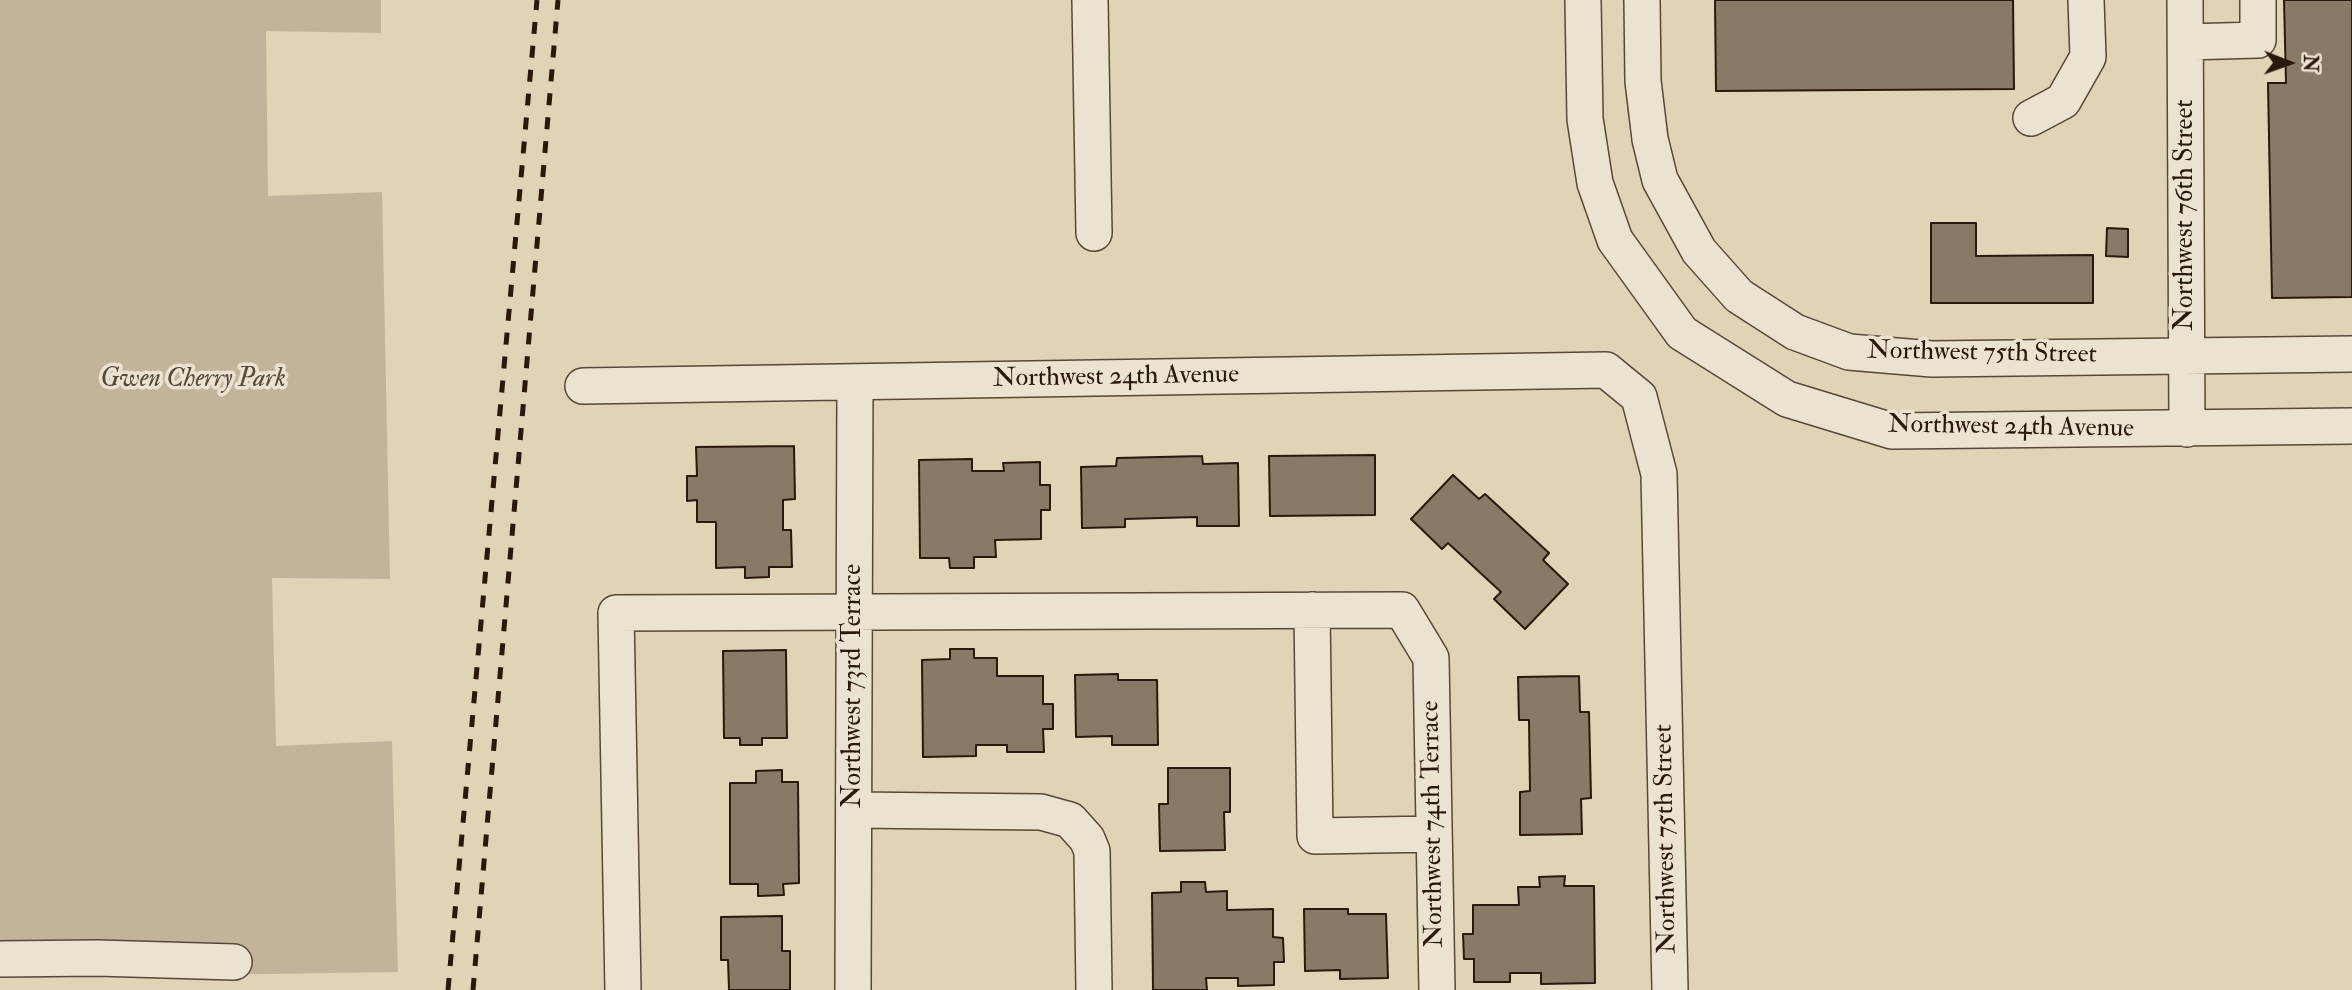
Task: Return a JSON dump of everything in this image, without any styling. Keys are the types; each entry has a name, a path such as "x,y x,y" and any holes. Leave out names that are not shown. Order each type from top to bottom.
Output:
{"street":[{"path":"1090,0 1094,233"},
{"name":"Northwest 24th Avenue","path":"1583,0 1586,119 1595,183 1615,240 1682,332 1787,399 1892,431 2352,426"},
{"name":"Northwest 75th Street","path":"1642,0 1643,81 1650,139 1660,180 1699,251 1738,296 1794,332 1849,352 1932,359 2352,354"},
{"path":"2031,118 2063,101 2088,57 2086,0"},
{"name":"Northwest 76th Street","path":"2185,0 2187,429"},
{"path":"2186,41 2259,40 2259,0"},
{"name":"Northwest 24th Avenue","path":"583,386 1606,370 1639,397"},
{"name":"Northwest 73rd Terrace","path":"853,990 855,382"},
{"name":"Northwest 75th Street","path":"1639,397 1658,474 1670,990"},
{"path":"623,990 616,613 1312,610 1315,836 1434,834"},
{"name":"Northwest 74th Terrace","path":"1312,610 1402,610 1431,658 1437,990"},
{"path":"854,810 1041,812 1070,820 1079,828 1092,851 1094,863 1094,990"},
{"path":"0,959 97,958 234,962"}],"green space":[{"name":"Gwen Cherry Park","path":"0,0 381,0 381,33 266,31 268,196 382,192 390,579 272,578 276,746 392,741 398,972 0,978"}],"building":[{"path":"1715,0 2013,0 2014,89 1716,91"},
{"path":"2284,0 2352,0 2352,297 2272,298 2268,83 2286,83"},
{"path":"1931,223 1976,223 1976,256 2093,255 2093,303 1931,303"},
{"path":"2107,228 2128,229 2128,257 2106,256"},
{"path":"794,446 795,499 783,500 783,530 791,530 792,567 769,567 769,577 745,578 745,567 716,568 716,522 697,522 697,500 687,501 687,476 697,476 696,447"},
{"path":"1375,455 1375,515 1270,516 1269,456"},
{"path":"1202,456 1203,464 1238,463 1239,526 1197,526 1197,517 1125,519 1125,527 1082,528 1081,467 1116,466 1117,458"},
{"path":"972,459 972,471 1004,471 1003,463 1040,462 1040,485 1050,485 1050,510 1041,510 1041,539 995,540 996,557 974,557 974,568 950,568 949,558 920,558 919,460"},
{"path":"1453,475 1479,499 1485,494 1549,553 1543,560 1568,584 1525,629 1494,599 1501,592 1448,543 1442,549 1411,519"},
{"path":"950,649 974,649 974,658 997,658 997,676 1043,676 1043,704 1053,704 1053,729 1043,729 1044,752 1007,752 1007,745 976,745 976,756 923,757 922,660 950,659"},
{"path":"786,650 787,738 762,738 762,745 740,745 740,738 724,738 723,651"},
{"path":"1118,674 1118,680 1157,680 1158,745 1112,745 1112,736 1076,737 1075,675"},
{"path":"1579,676 1580,712 1589,712 1591,798 1581,799 1582,834 1520,835 1520,792 1530,791 1529,720 1519,720 1518,677"},
{"path":"1168,768 1230,768 1230,812 1224,812 1225,850 1160,851 1159,804 1168,804"},
{"path":"782,770 782,782 798,782 799,883 783,884 784,895 758,896 758,884 730,884 730,783 756,783 756,771"},
{"path":"1565,876 1564,886 1594,886 1595,983 1541,984 1541,973 1510,973 1510,982 1474,982 1474,959 1464,959 1463,934 1473,934 1473,905 1519,905 1518,887 1540,887 1539,877"},
{"path":"1181,882 1205,882 1206,892 1227,891 1227,910 1273,909 1273,937 1283,938 1284,962 1274,962 1274,985 1238,986 1238,978 1206,978 1207,990 1153,990 1152,893 1181,892"},
{"path":"1304,909 1348,909 1348,914 1386,914 1388,978 1340,979 1340,970 1305,971"},
{"path":"782,916 782,951 790,951 790,990 729,990 728,960 721,960 721,917"}],"railway":[{"path":"448,990 537,0"},
{"path":"473,990 558,0"}]}
